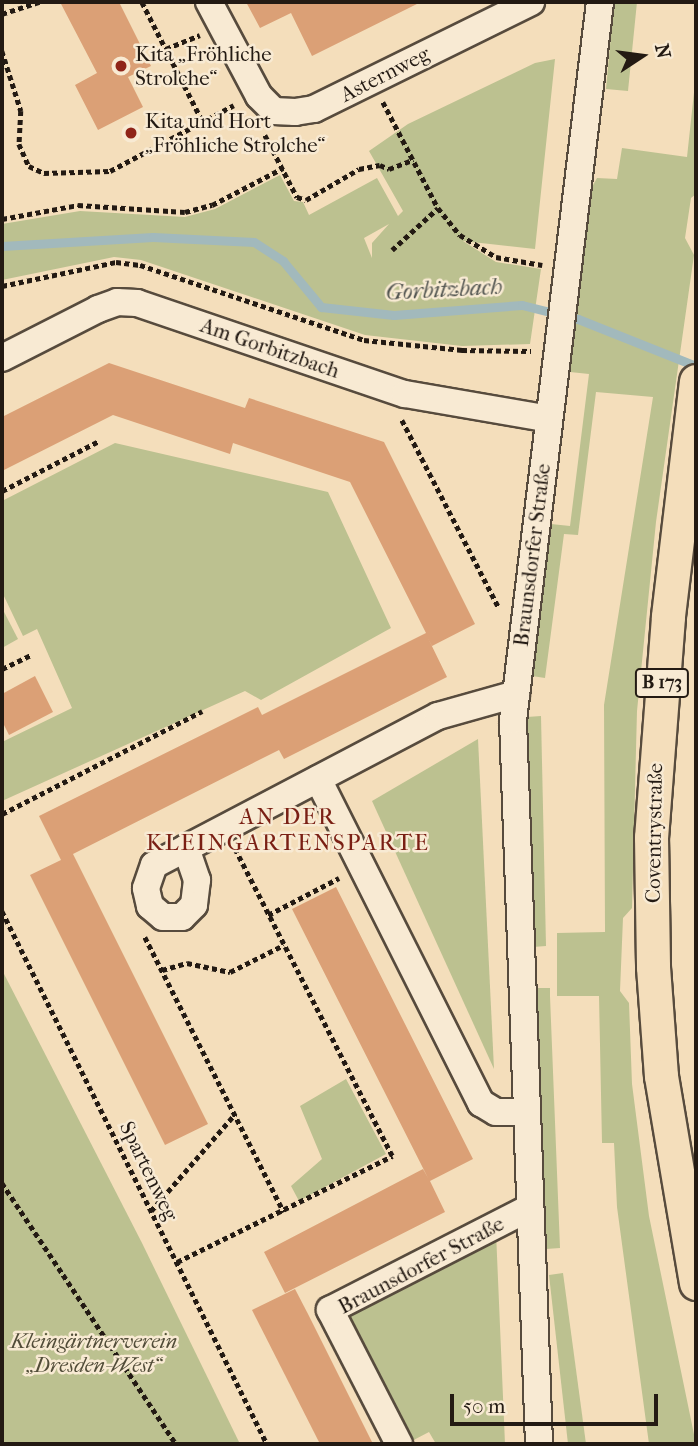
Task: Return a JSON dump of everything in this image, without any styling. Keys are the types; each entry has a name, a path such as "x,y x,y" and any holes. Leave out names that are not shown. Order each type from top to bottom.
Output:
{"main road":[{"name":"Coventrystraße","path":"695,391 668,617 651,837 653,967 662,1076 696,1283"}],"street":[{"name":"Asternweg","path":"253,98 274,111 295,113 314,109 531,2"},
{"name":"Braunsdorfer Straße","path":"539,1444 513,720 600,2"},
{"path":"214,13 253,98"},
{"name":"Am Gorbitzbach","path":"2,358 99,309 117,302 137,303 405,394 549,419"},
{"path":"186,848 197,880 194,905 182,917 163,918 150,906 146,888 154,865 186,848 438,716 516,694"},
{"path":"318,779 481,1103 496,1112 526,1112"},
{"name":"Braunsdorfer Straße","path":"399,1444 330,1310 529,1208"}],"path":[{"path":"2,14 40,2"},
{"path":"142,2 203,122"},
{"path":"158,51 214,13"},
{"path":"2,51 21,111 19,144 29,166 44,173 110,171 253,98 297,197 306,200 359,169 380,165 389,169 413,160"},
{"path":"373,81 438,208 460,235 496,257 566,282"},
{"path":"2,219 78,205 185,212 212,205 283,168"},
{"path":"392,250 438,208"},
{"path":"2,286 116,262 140,265 364,340 462,350 558,344"},
{"path":"405,394 402,419 506,621 524,624"},
{"path":"2,491 99,441"},
{"path":"2,669 31,654"},
{"path":"2,814 202,711"},
{"path":"177,1262 285,1212 392,1156 245,869"},
{"path":"268,915 339,879"},
{"path":"150,906 138,923 285,1212"},
{"name":"Spartenweg","path":"2,911 267,1444"},
{"path":"162,970 187,962 230,972 284,944"},
{"path":"151,1211 235,1114"},
{"path":"2,1183 176,1444"}],"green space":[{"path":"614,2 637,2 628,91 606,89"},
{"path":"555,59 535,249 463,241 496,262 541,269 530,344 462,346 365,335 141,260 114,257 2,280 2,224 80,211 185,217 215,209 280,175 294,201 303,202 309,215 377,178 398,216 403,211 369,151 408,124 535,63","holes":["389,224 372,243 372,258 364,238"]},
{"path":"696,74 696,194 691,198 685,238 694,255 656,522 637,711 632,908 623,918 620,991 629,1003 632,1084 649,1216 696,1444 649,1444 617,1207 614,1143 602,1143 599,996 557,996 557,933 605,932 604,705 653,397 596,392 578,535 564,534 545,678 532,676 551,524 570,526 589,374 570,372 592,187 597,178 617,179 622,148 687,157"},
{"path":"115,443 328,492 391,628 261,700 245,691 2,801 2,742 72,708 37,629 23,636 2,592 2,501"},
{"path":"2,608 18,639 2,648"},
{"path":"541,716 546,946 533,947 527,717"},
{"path":"478,739 494,1069 372,801"},
{"name":"Kleingärtnerverein „Dresden-West“","path":"2,970 142,1243 240,1444 2,1444"},
{"path":"535,988 550,988 560,1248 546,1249"},
{"path":"346,1079 386,1154 299,1201 291,1186 322,1159 300,1106"},
{"path":"496,1232 505,1444 436,1444 429,1432 406,1444 339,1312"},
{"path":"563,1273 586,1444 568,1444 549,1275"}],"building":[{"name":"Kita „Fröhliche Strolche“","path":"60,2 119,2 151,66 128,77 143,107 98,130 75,85 97,73"},
{"path":"246,2 421,2 312,56 291,13 260,28"},
{"path":"109,363 245,408 249,398 384,442 475,624 432,646 427,636 447,677 284,759 279,750 73,854 208,1124 165,1145 30,875 61,860 39,816 258,707 262,715 426,633 350,482 233,443 230,454 113,415 2,471 2,417"},
{"path":"35,676 53,712 9,735 2,721 2,694"},
{"path":"336,887 473,1159 430,1181 445,1212 285,1293 264,1252 423,1169 428,1178 292,909"},
{"path":"295,1289 373,1444 320,1444 252,1310"}],"waterway":[{"name":"Gorbitzbach","path":"2,246 153,237 254,242 283,261 321,307 394,315 522,305 578,319 696,366"}],"place":[{"name":"Kita „Fröhliche Strolche“","path":"121,66"},
{"name":"Kita und Hort „Fröhliche Strolche“","path":"131,133"}],"district":[{"name":"AN DER KLEINGARTENSPARTE","path":"288,830"}]}
